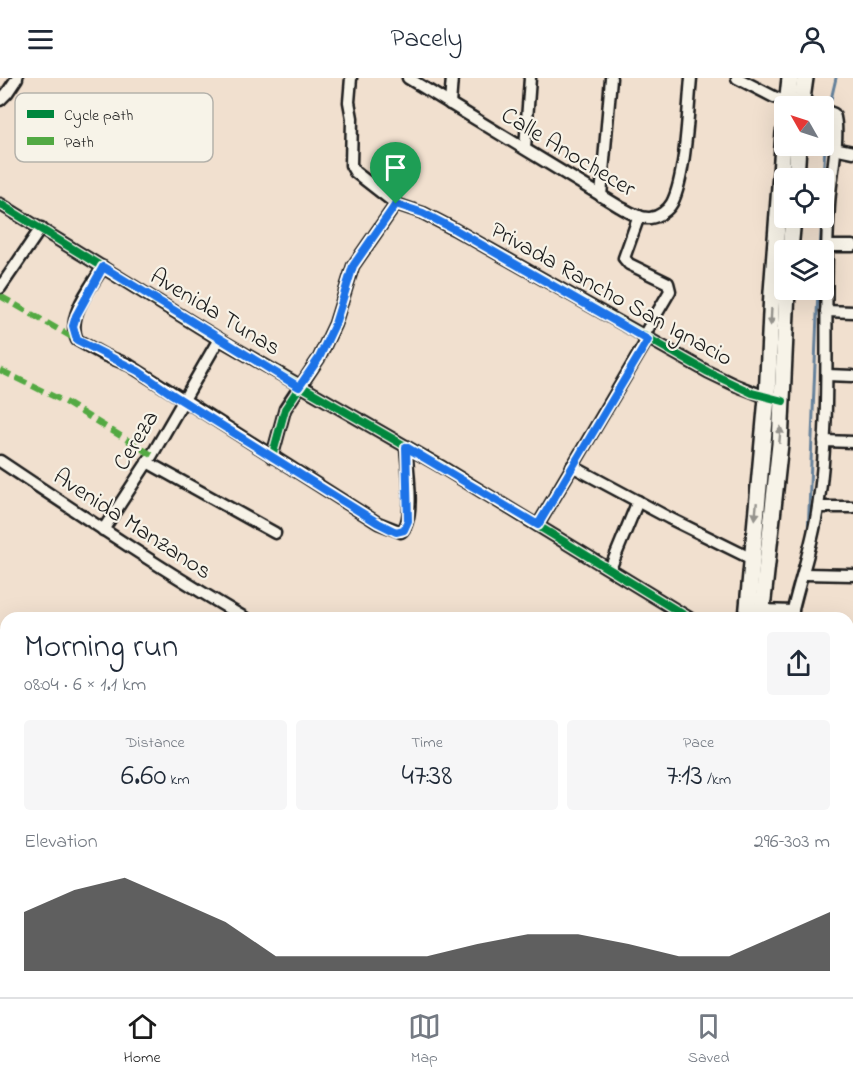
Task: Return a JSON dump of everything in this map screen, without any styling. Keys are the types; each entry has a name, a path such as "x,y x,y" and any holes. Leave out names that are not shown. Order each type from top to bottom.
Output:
{"main road":[{"path":"789,78 794,96"},
{"path":"800,96 805,78"},
{"path":"748,612 767,398 782,156"},
{"path":"767,612 783,402 788,300"},
{"path":"761,458 778,460"}],"street":[{"path":"0,100 17,78"},
{"name":"Privada Rancho San Ignacio","path":"351,78 349,102 352,118 351,165 355,172 396,204 423,213 489,248 717,377 767,398 783,402"},
{"name":"Calle Anochecer","path":"408,78 601,196 639,216 652,218 658,216 672,204 680,180 690,78"},
{"path":"450,104 452,78"},
{"path":"525,148 530,78"},
{"path":"601,196 610,78"},
{"path":"737,78 777,96"},
{"path":"834,119 836,121 834,148 853,152"},
{"path":"827,240 833,156"},
{"name":"Avenida Tunas","path":"0,204 219,339 538,525 679,612"},
{"path":"272,457 285,409 319,358 335,324 353,266 396,204"},
{"path":"538,525 670,291 668,283 628,264 624,258 639,216"},
{"path":"0,288 41,228"},
{"path":"834,246 853,246"},
{"path":"103,267 76,316 73,326 77,340 104,355 129,365 378,523 401,532 407,526 409,514 406,447"},
{"path":"792,612 804,574 818,507 827,375 826,300"},
{"path":"826,312 853,312"},
{"name":"Cereza","path":"103,530 147,462 219,339"},
{"path":"827,375 853,376"},
{"path":"824,441 853,442"},
{"name":"Avenida Manzanos","path":"0,461 103,530 235,612"},
{"path":"147,462 275,533"},
{"path":"572,466 752,559"},
{"path":"610,569 638,501"},
{"path":"818,507 853,507"},
{"path":"804,574 853,575"}],"waterway":[{"path":"832,96 836,78"},
{"path":"824,156 824,168"},
{"path":"821,228 821,240"},
{"path":"808,535 818,300"}],"marked path":[{"path":"0,296 77,340"},
{"path":"0,370 63,401 152,455"}],"cycle path":[{"path":"0,204 219,339 440,466 679,612"},
{"path":"272,457 285,409 319,358 335,324 353,266 396,204 423,213 454,229 708,372 752,393 783,401"}],"route":[{"path":"396,204 423,213 454,229 648,340 538,525 406,447 408,521 404,530 396,532 310,481 129,365 81,343 74,334 73,326 76,316 103,267 299,387 319,358 335,324 353,266 396,204"}]}
